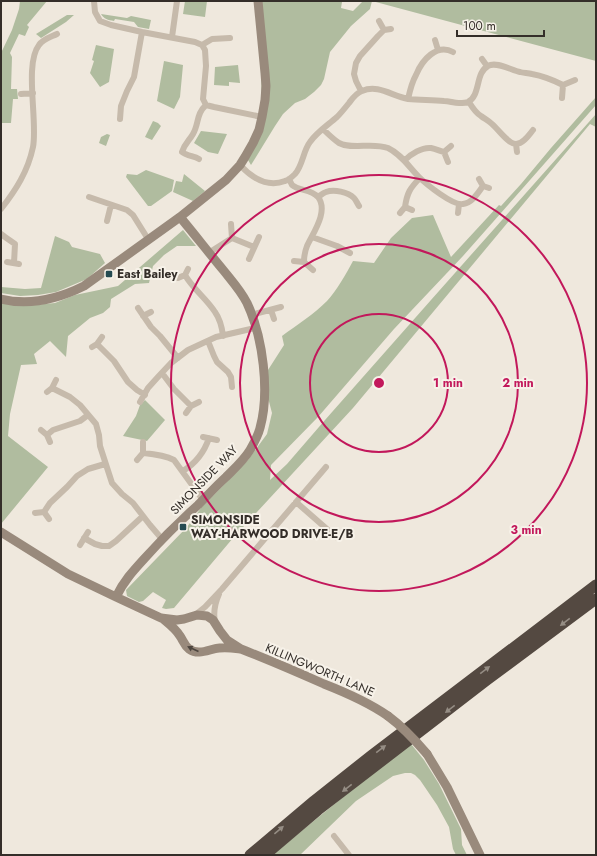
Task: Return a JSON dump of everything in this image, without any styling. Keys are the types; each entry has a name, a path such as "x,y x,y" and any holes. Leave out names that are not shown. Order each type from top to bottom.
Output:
{"highway":[{"path":"250,855 314,801 366,760 596,586"},
{"path":"265,855 318,810 596,598"}],"street":[{"path":"94,1 95,12 100,21 111,25 195,42 202,45 205,50 206,66 203,99 206,105 214,108 262,117"},
{"path":"172,37 177,1"},
{"path":"1,299 24,302 42,301 72,292 89,282 180,217 226,180 240,166 253,144 259,130 265,100 266,86 258,1"},
{"path":"361,91 354,74 356,63 360,56 387,30 379,21"},
{"path":"120,119 121,106 126,91 134,77 142,32"},
{"path":"1,209 20,183 30,159 33,146 32,93 33,60 35,52 39,45 47,38 57,34"},
{"path":"202,45 212,39 230,38"},
{"path":"435,40 438,50"},
{"path":"408,99 416,73 426,59 438,50 443,49 454,52"},
{"path":"482,59 486,66"},
{"path":"240,166 252,176 265,183 271,184 289,180 295,174 310,141 338,116 361,91 379,89 408,99 457,103 469,102 476,92 480,75 486,66 492,65 504,66 520,72 551,79 563,85 575,80"},
{"path":"562,98 563,85"},
{"path":"21,94 32,93"},
{"path":"469,102 480,116 491,123 508,140 516,144"},
{"path":"199,159 195,156 185,155 182,152 184,145 194,133 202,108 206,105"},
{"path":"323,129 340,143 350,146 370,145 389,149 405,160 420,178 436,191 459,204 463,204 474,198 486,187 479,179"},
{"path":"516,144 525,139 533,130"},
{"path":"516,144 517,152"},
{"path":"444,152 451,146"},
{"path":"405,160 416,152 425,148 432,148 444,152 448,162"},
{"path":"400,213 405,207 408,192 420,178"},
{"path":"289,180 293,185 312,192 318,197 322,206 320,218 304,255 304,262"},
{"path":"318,197 327,192 335,191 345,193 354,197 359,206"},
{"path":"354,197 360,193"},
{"path":"89,197 127,210 133,215 148,239"},
{"path":"107,221 111,204"},
{"path":"458,213 459,204"},
{"path":"405,207 412,210"},
{"name":"SIMONSIDE WAY","path":"116,597 127,578 162,539 234,469 249,452 260,428 264,401 264,381 262,360 251,315 239,290 210,252 180,217"},
{"path":"231,224 232,238"},
{"path":"1,234 15,244 16,264 7,262"},
{"path":"249,259 259,237"},
{"path":"312,237 337,246 350,253"},
{"path":"210,252 232,238"},
{"path":"232,238 254,247"},
{"path":"334,252 337,246"},
{"path":"294,261 304,262 313,270"},
{"path":"178,278 186,272 189,283 207,301 216,313 220,322 223,336"},
{"path":"251,315 281,307"},
{"path":"138,308 151,327 178,358"},
{"path":"271,310 274,319"},
{"path":"144,316 150,312"},
{"path":"140,402 148,388 162,372 188,350 208,340 255,328"},
{"path":"102,337 94,346 114,361 128,382 144,395"},
{"path":"208,340 214,356 231,376 232,387"},
{"path":"162,372 174,389 191,406"},
{"path":"231,376 238,373"},
{"path":"56,380 49,390 70,397 80,405 96,424 100,446 112,483 122,494 133,502 162,539"},
{"path":"186,413 191,406 199,402"},
{"path":"47,435 53,430 80,421 88,415"},
{"path":"41,430 47,435 50,442"},
{"path":"182,471 196,460 205,450 206,438 217,440"},
{"path":"137,460 142,453 143,442"},
{"path":"142,453 168,457 174,460 203,500"},
{"path":"36,513 44,512 50,503 67,488 77,476 88,469 105,464"},
{"path":"181,637 182,625 192,616 205,608 326,467"},
{"path":"296,502 336,537"},
{"path":"44,512 49,519"},
{"path":"80,545 86,535 102,546 109,546 143,516"},
{"path":"1,532 68,574 161,618 171,626 181,637 186,646 192,651 200,652 224,647 232,647 241,650"},
{"path":"209,650 217,640 218,633 214,614 218,596 222,589"},
{"path":"161,618 177,620 200,614 207,616 213,620 227,640 241,650"},
{"name":"KILLINGWORTH LANE","path":"241,650 355,696 400,724 427,754 440,774 480,855"},
{"path":"334,836 347,854"}],"green space":[{"path":"20,1 47,1 27,25 29,27 25,36 19,34 10,53 12,57 11,89 17,89 18,99 13,99 11,123 1,123 1,53 12,30"},
{"path":"185,1 207,1 205,17 183,14"},
{"path":"262,1 334,1 342,2 341,8 353,11 363,1 372,1 370,9 351,26 330,52 324,79 321,85 305,99 295,103 283,114 251,165 248,160 261,134"},
{"path":"372,1 596,1 596,61"},
{"path":"101,14 127,18 131,16 151,20 149,29 138,27 134,22 115,19 114,21 108,20"},
{"path":"67,15 74,15 41,38 36,34"},
{"path":"96,45 114,49 109,82 100,87 90,73 94,61 92,60"},
{"path":"164,61 183,65 180,97 174,109 157,101"},
{"path":"238,65 240,83 229,82 229,86 214,85 215,67"},
{"path":"596,97 596,105 463,256 394,329 318,417 271,465 270,480 287,464 596,114 596,127 590,124 353,408 233,538 174,608 162,608 166,600 153,592 143,601 139,602 127,596 126,590 187,527 201,508 248,460 267,434 272,413 267,394 268,370 284,345 282,336 311,315 327,301 338,287 353,261 374,263 391,238 412,218 433,215 451,257 499,205 501,206 521,184"},
{"path":"153,121 161,126 152,140 145,137"},
{"path":"201,131 227,134 218,154 208,152 194,143"},
{"path":"107,134 110,135 106,146 99,143 101,137"},
{"path":"146,170 174,180 172,191 151,206 148,206 126,177 127,174 137,175"},
{"path":"184,174 205,191 193,201 173,192 176,181 182,182"},
{"path":"183,230 196,246 177,246 164,255 153,266 149,283 135,284 111,299 110,307 103,313 90,318 68,336 66,357 50,341 34,354 37,364 21,365 10,414 8,436 48,467 1,524 1,303 22,306 55,303 75,295 118,286"},
{"path":"55,236 69,242 72,247 100,254 105,263 87,279 56,292 20,296 1,293 1,287 25,289 41,288"},
{"path":"145,400 165,420 147,441 123,436 136,416 140,405"},
{"path":"411,744 424,760 439,784 461,829 462,845 467,855 456,855 453,849 449,827 437,805 415,775 405,773 393,776 356,801 300,855 272,855 353,789"}],"place":[{"name":"East Bailey","path":"109,274"},
{"name":"SIMONSIDE WAY-HARWOOD DRIVE-E/B","path":"183,527"}]}
